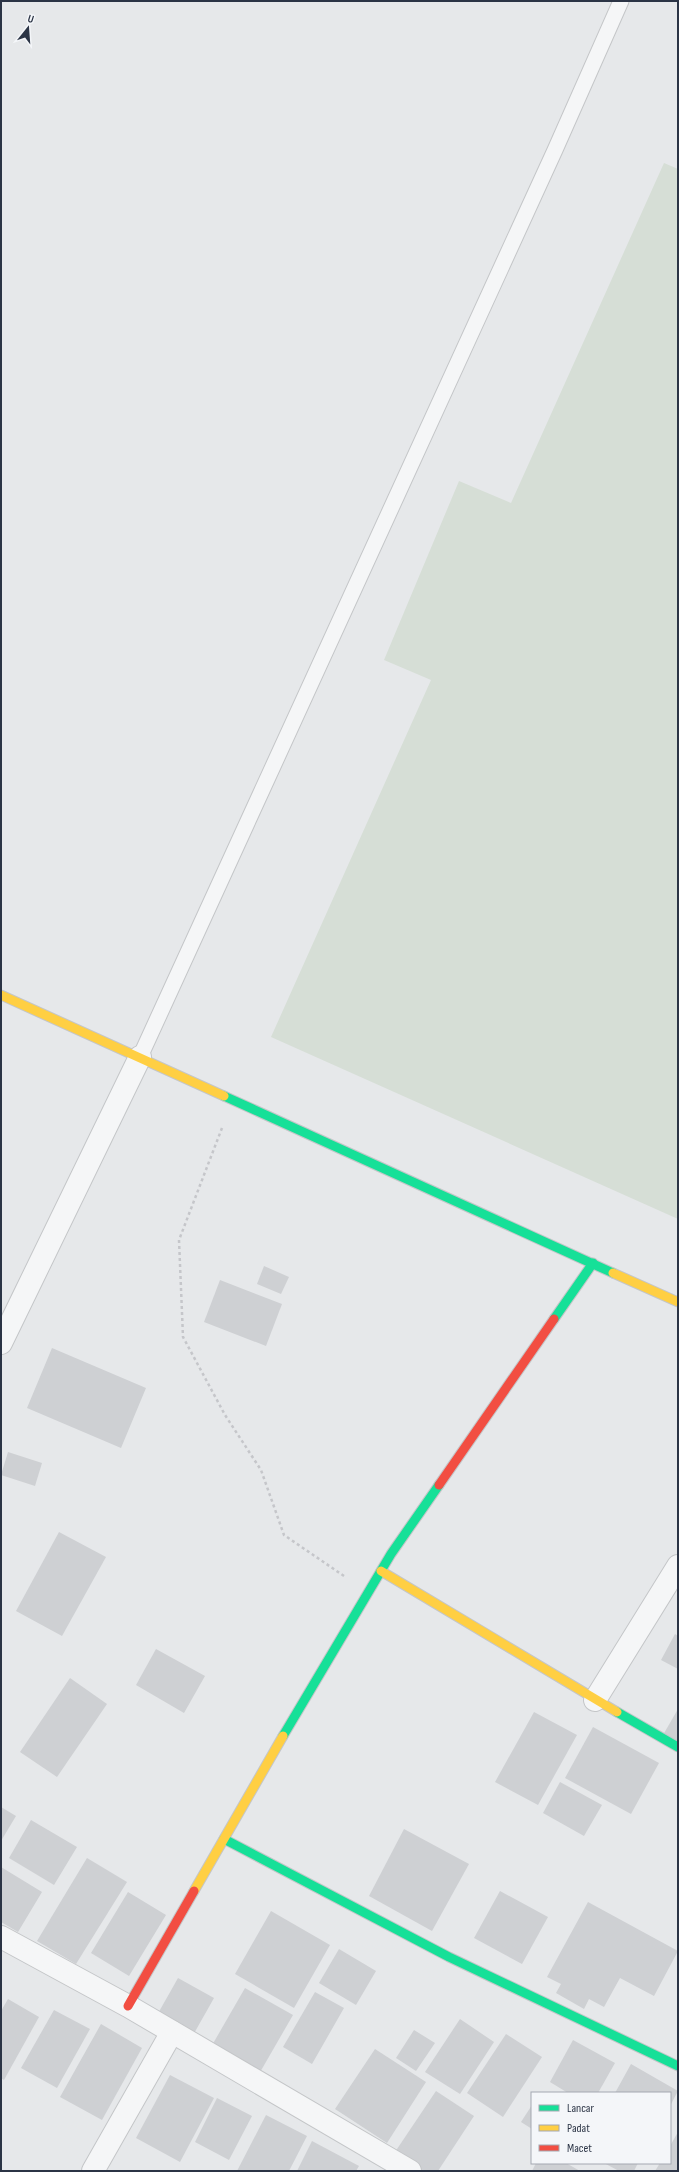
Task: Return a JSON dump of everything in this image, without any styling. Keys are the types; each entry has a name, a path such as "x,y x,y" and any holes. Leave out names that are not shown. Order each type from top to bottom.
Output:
{"street":[{"path":"1,995 678,1302"},
{"path":"1,1343 140,1057"},
{"path":"128,2006 391,1554 593,1263"},
{"path":"595,1700 678,1566"},
{"path":"381,1571 595,1700 678,1747"},
{"path":"224,1839 326,1895 504,1984 678,2066"},
{"path":"1,1937 128,2006 410,2171"},
{"path":"93,2171 172,2032"}],"lane":[{"path":"140,1057 621,1"}],"path":[{"path":"233,1099 179,1240 183,1337 225,1415 261,1470 284,1535 368,1592"}],"shaded area":[{"path":"664,163 678,169 678,1219 271,1037 431,680 384,660 459,481 511,503"}],"building":[{"path":"264,1266 289,1277 281,1294 257,1284"},
{"path":"220,1280 282,1304 266,1346 204,1322"},
{"path":"52,1348 146,1388 121,1448 27,1408"},
{"path":"8,1452 42,1463 35,1486 1,1475"},
{"path":"59,1532 106,1557 62,1636 16,1611"},
{"path":"675,1634 678,1636 678,1669 661,1660"},
{"path":"156,1649 205,1676 184,1713 136,1685"},
{"path":"70,1678 107,1704 57,1777 20,1752"},
{"path":"678,1709 678,1743 663,1735"},
{"path":"534,1712 577,1735 538,1805 495,1782"},
{"path":"593,1727 659,1763 631,1814 565,1778"},
{"path":"560,1782 602,1805 584,1836 543,1813"},
{"path":"1,1807 16,1816 1,1841"},
{"path":"31,1820 77,1847 54,1885 9,1858"},
{"path":"404,1829 469,1864 432,1931 369,1896"},
{"path":"87,1858 127,1882 76,1964 37,1941"},
{"path":"1,1867 42,1892 18,1932 1,1922"},
{"path":"500,1891 548,1917 522,1964 474,1938"},
{"path":"128,1892 166,1915 129,1976 91,1953"},
{"path":"588,1902 678,1951 654,1996 620,1978 604,2007 589,1999 584,2009 556,1993 561,1984 547,1977"},
{"path":"271,1911 330,1945 294,2008 235,1974"},
{"path":"339,1949 376,1971 356,2005 319,1983"},
{"path":"178,1978 214,1998 192,2037 156,2017"},
{"path":"245,1988 293,2015 259,2074 211,2047"},
{"path":"315,1992 344,2008 312,2064 283,2047"},
{"path":"8,1999 39,2017 4,2080 1,2078 1,2011"},
{"path":"54,2010 90,2029 57,2088 21,2068"},
{"path":"460,2019 494,2042 460,2094 425,2072"},
{"path":"101,2024 142,2048 102,2120 60,2097"},
{"path":"414,2030 435,2043 416,2071 396,2058"},
{"path":"506,2034 542,2057 503,2117 467,2093"},
{"path":"573,2040 615,2063 599,2092 566,2092 550,2082"},
{"path":"375,2049 426,2082 387,2143 335,2109"},
{"path":"631,2064 678,2091 671,2104 671,2092 616,2092"},
{"path":"170,2075 214,2098 180,2162 136,2138"},
{"path":"436,2091 474,2116 438,2171 424,2171 395,2152"},
{"path":"217,2098 252,2116 229,2160 195,2142"},
{"path":"531,2107 531,2128 521,2122"},
{"path":"266,2115 307,2136 289,2171 237,2171"},
{"path":"678,2132 678,2171 655,2171 659,2164 671,2164 671,2144"},
{"path":"312,2141 359,2166 356,2171 297,2171"},
{"path":"536,2164 568,2164 580,2171 532,2171"},
{"path":"606,2164 638,2164 634,2171 619,2171"}],"traffic: fast":[{"path":"224,1096 613,1273"},
{"path":"554,1319 593,1263"},
{"path":"283,1736 391,1554 439,1485"},
{"path":"617,1712 678,1747"},
{"path":"224,1839 449,1957 678,2066"}],"traffic: slow":[{"path":"1,995 224,1096"},
{"path":"613,1273 678,1302"},
{"path":"381,1571 617,1712"},
{"path":"194,1891 283,1736"}],"traffic: jam":[{"path":"439,1485 554,1319"},
{"path":"128,2006 194,1891"}]}
